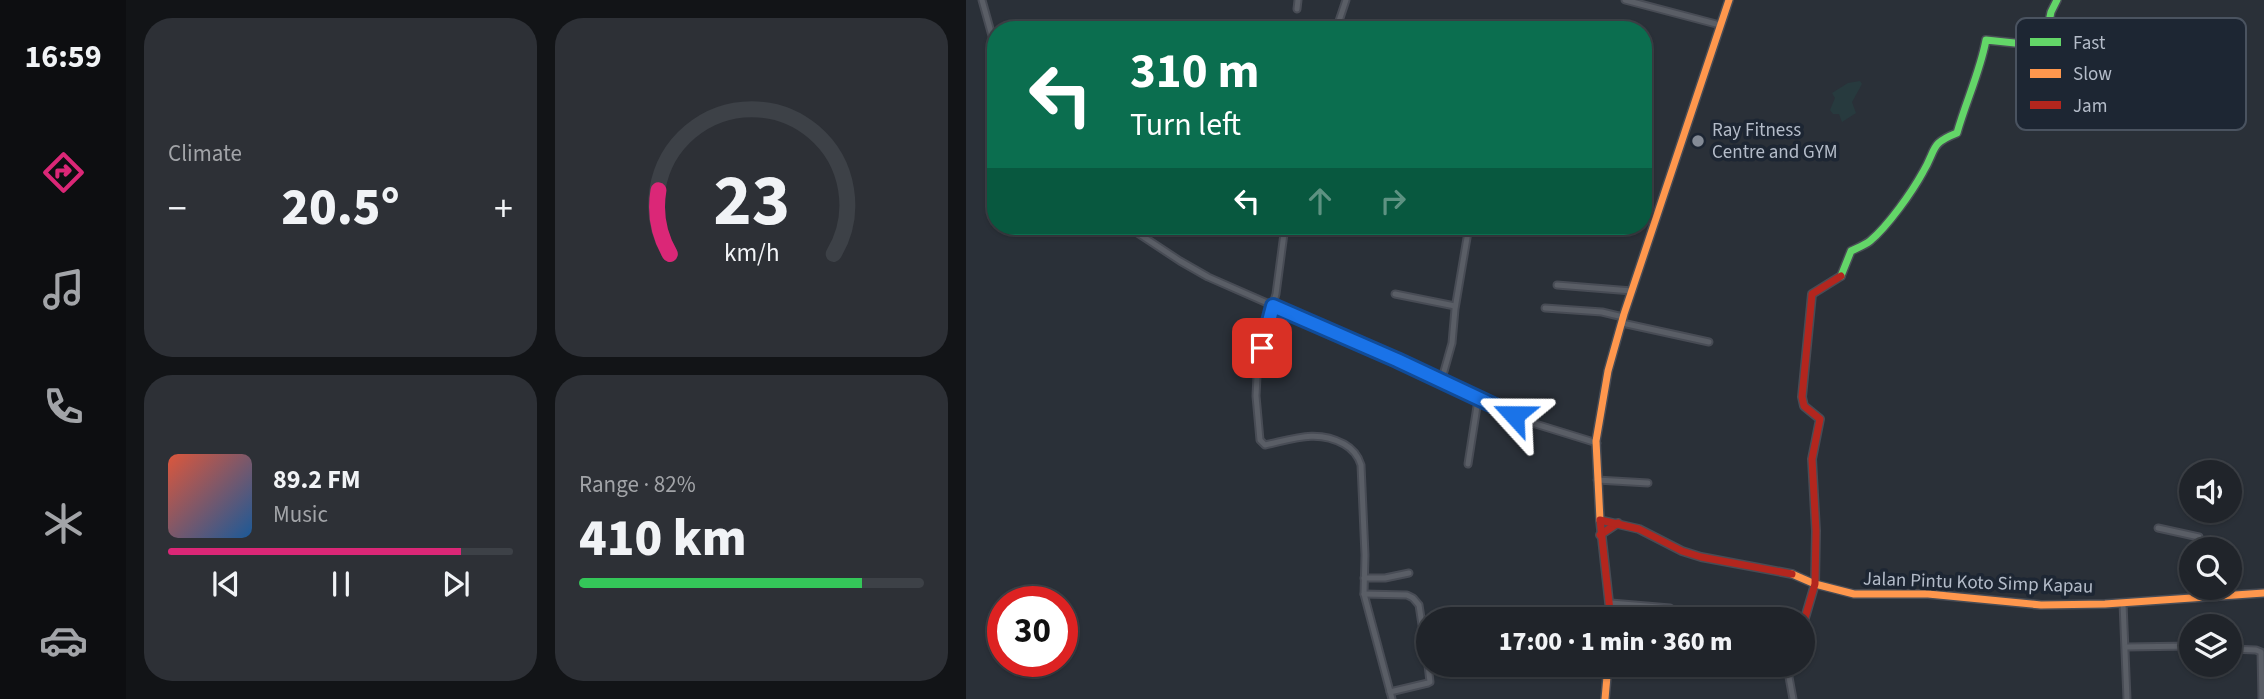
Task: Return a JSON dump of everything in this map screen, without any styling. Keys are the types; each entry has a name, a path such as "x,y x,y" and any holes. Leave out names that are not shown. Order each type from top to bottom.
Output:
{"street":[{"path":"982,0 988,21"},
{"path":"1297,9 1298,0"},
{"path":"1339,21 1346,0"},
{"path":"1625,0 1720,25"},
{"path":"1652,233 1729,0"},
{"path":"2050,18 2057,0"},
{"path":"1808,607 1815,584 1816,531 1812,459 1821,422 1804,406 1802,397 1812,294 1837,281 1851,251 1869,242 1909,195 1924,171 1935,145 1957,133 1981,65 1986,40 2016,44"},
{"path":"1141,235 1208,277 1397,360 1529,422 1597,443"},
{"path":"1284,235 1273,306 1257,376 1259,440 1265,445 1310,436 1328,436 1348,446 1359,457 1365,555 1364,594 1391,695 1428,683 1429,677"},
{"path":"1441,382 1452,343 1455,306 1467,235"},
{"path":"1611,607 1600,535 1597,443 1600,409 1623,320 1651,235"},
{"path":"1556,285 1632,291"},
{"path":"1395,294 1455,306"},
{"path":"1545,308 1602,312 1709,342"},
{"path":"1468,464 1478,400"},
{"path":"1597,480 1648,483"},
{"name":"Jalan Pintu Koto Simp Kapau","path":"1600,520 1639,529 1682,551 1701,557 1786,571 1815,584 1854,594 1928,594 2041,605 2179,599"},
{"path":"1600,535 1618,523"},
{"path":"2158,528 2199,537"},
{"path":"1364,578 1385,578 1409,573"},
{"name":"Jalan Pintu Koto Simp Kapau","path":"2242,595 2264,593"},
{"path":"1364,594 1406,595 1413,598 1419,607"},
{"path":"1611,603 1658,607"},
{"path":"2123,603 2127,699"},
{"path":"2126,647 2179,646"},
{"path":"2242,649 2261,652 2262,699"},
{"path":"1605,699 1607,677"},
{"path":"1789,677 1793,699"}],"green space":[{"path":"1860,81 1862,84 1852,102 1856,113 1842,122 1839,114 1833,114 1830,110 1835,98 1832,93 1848,83"}],"traffic: fast":[{"path":"2050,18 2057,0"},
{"path":"1841,276 1851,251 1870,241 1884,227 1918,180 1938,144 1957,133 1986,40 2016,43"}],"traffic: slow":[{"path":"1652,230 1729,0"},
{"path":"1600,520 1596,441 1608,371 1650,235"},
{"path":"1792,574 1815,584 1854,594 1928,594 2041,605 2105,604 2264,593"},
{"path":"1605,699 1607,677"}],"traffic: jam":[{"path":"1808,607 1815,584 1816,531 1812,459 1820,419 1804,406 1802,397 1812,294 1841,276"},
{"path":"1610,607 1600,520 1639,529 1682,551 1701,557 1792,574"},
{"path":"1600,535 1618,523"}],"place":[{"name":"Ray Fitness Centre and GYM","path":"1698,141"}],"route":[{"path":"1262,348 1273,306 1514,415"}]}
